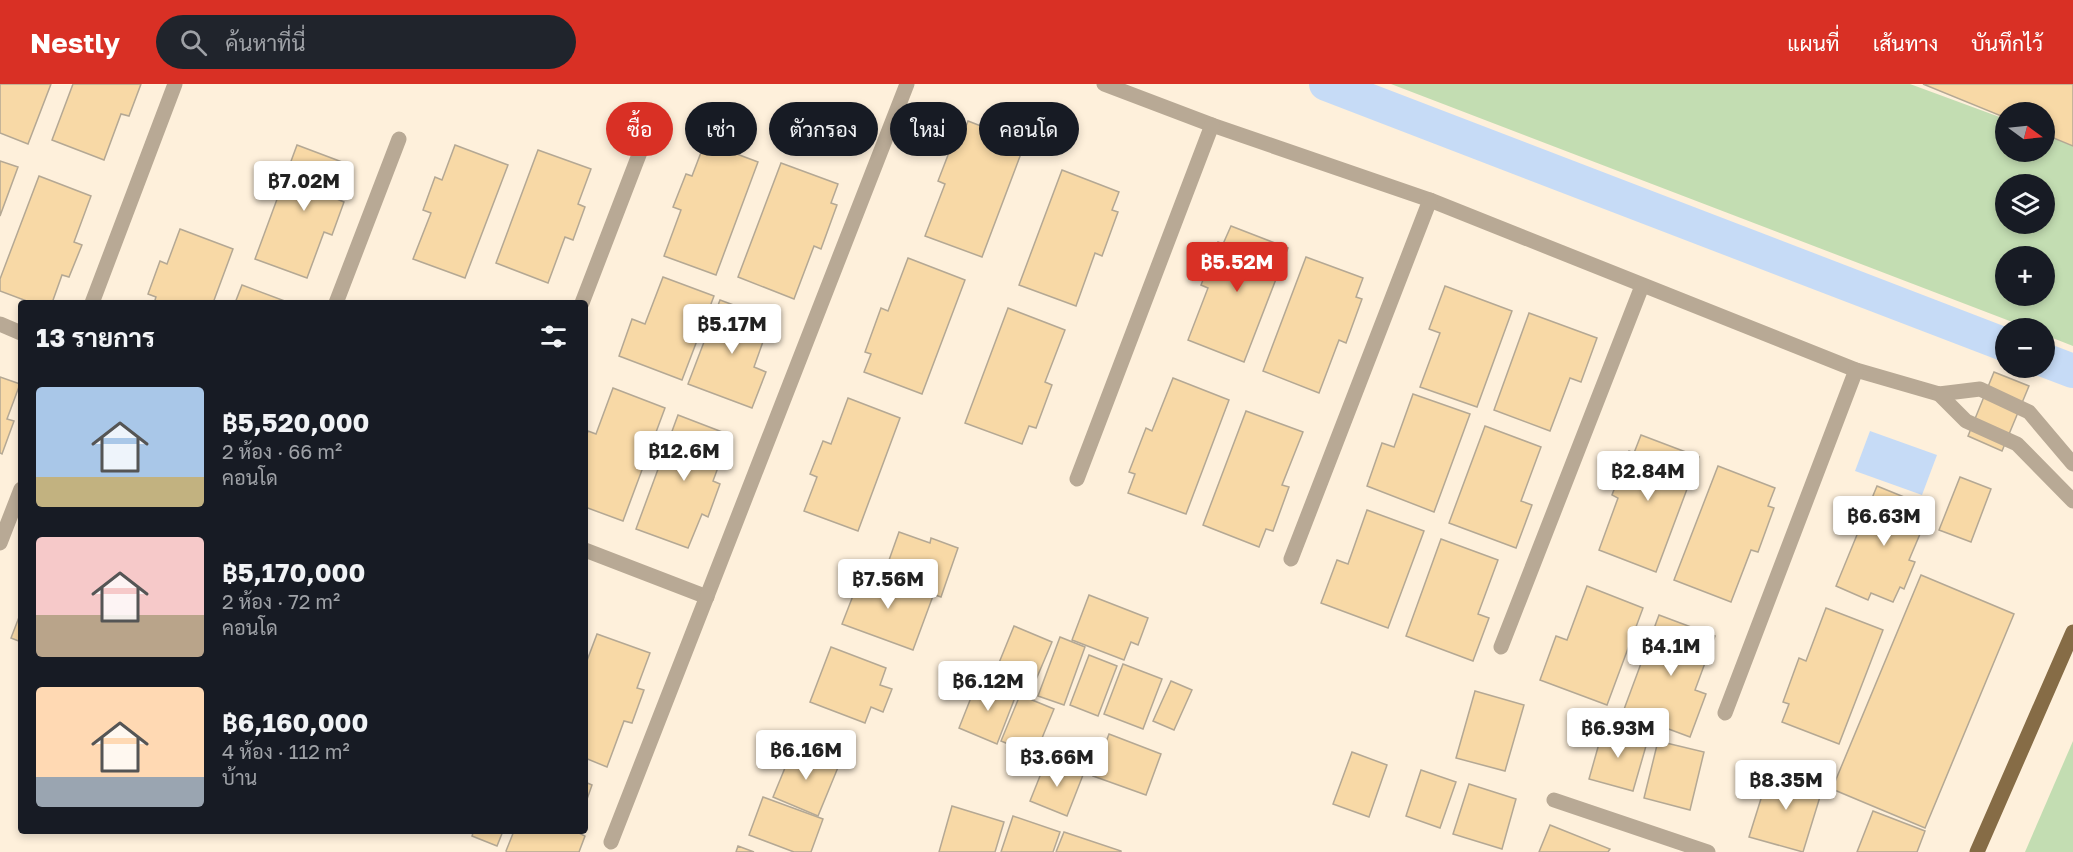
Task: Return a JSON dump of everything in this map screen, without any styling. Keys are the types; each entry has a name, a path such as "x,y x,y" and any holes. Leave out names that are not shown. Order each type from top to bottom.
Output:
{"main road":[{"path":"1977,852 2073,632"}],"street":[{"path":"93,300 175,84"},
{"path":"611,842 907,84"},
{"path":"1104,84 1212,125 1430,200 1856,370 1939,394 1980,389 2029,412 2073,464"},
{"path":"1077,479 1212,125"},
{"path":"337,300 399,139"},
{"path":"583,300 639,156"},
{"path":"1291,559 1430,200"},
{"path":"1501,646 1642,286"},
{"path":"0,324 18,332"},
{"path":"1725,713 1856,370"},
{"path":"1939,394 1966,421 2017,444 2073,501"},
{"path":"0,543 18,497"},
{"path":"588,551 707,597"},
{"path":"1554,800 1708,852"}],"green space":[{"path":"1391,84 1910,84 1995,115 1995,162 2055,162 2055,137 2073,143 2073,346 2055,339 2055,318 2002,318"},
{"path":"2073,741 2073,852 2025,852"}],"water":[{"path":"1870,431 1937,455 1922,495 1855,471"}],"building":[{"path":"0,84 51,84 28,144 0,133"},
{"path":"73,84 141,84 129,116 121,114 104,160 52,140"},
{"path":"1923,84 2073,84 2073,146 2055,139 2055,102 1995,102 1995,113"},
{"path":"968,121 979,125 979,156 1020,156 982,257 925,236 945,184 938,181 948,156 967,156"},
{"path":"297,145 350,165 337,199 344,202 332,235 324,232 307,278 255,259"},
{"path":"455,145 508,165 465,278 413,259 431,213 423,210 435,177 442,180"},
{"path":"538,150 591,169 578,204 585,207 573,240 565,237 548,283 496,263"},
{"path":"700,156 742,156 758,162 716,275 664,256 681,210 673,207 686,174 692,176"},
{"path":"0,161 18,167 0,216"},
{"path":"781,163 838,184 831,203 837,205 821,249 814,246 794,299 738,277"},
{"path":"1062,170 1119,192 1112,210 1118,212 1102,256 1095,253 1076,306 1019,285"},
{"path":"39,176 91,196 74,242 82,245 69,277 62,275 53,300 24,300 0,291 0,279"},
{"path":"1231,226 1288,248 1244,362 1188,340 1208,288 1201,285 1218,242 1223,244"},
{"path":"180,229 233,249 214,300 155,300 156,297 148,294 160,261 167,264"},
{"path":"1306,257 1363,278 1356,297 1362,299 1346,343 1339,340 1319,393 1263,371"},
{"path":"908,258 965,280 922,394 864,372 871,354 865,352 881,308 888,311"},
{"path":"663,277 714,296 682,380 619,356 632,319 645,324"},
{"path":"242,285 282,300 236,300"},
{"path":"1445,286 1512,311 1477,407 1420,387 1440,333 1429,329"},
{"path":"720,300 771,319 754,367 766,372 752,408 688,384"},
{"path":"1008,308 1065,330 1045,382 1052,385 1036,428 1029,426 1022,444 965,423"},
{"path":"1529,313 1597,338 1581,382 1570,378 1550,431 1494,410"},
{"path":"1994,372 1995,378 2009,378 2029,386 2002,451 1968,436"},
{"path":"0,377 18,383 18,389 7,419 14,421 2,454 0,453"},
{"path":"1173,378 1229,400 1186,514 1128,493 1135,474 1129,472 1146,428 1152,431"},
{"path":"613,388 665,408 623,521 588,508 588,431 596,434"},
{"path":"1413,394 1470,414 1434,512 1367,486 1382,443 1394,447"},
{"path":"848,398 900,418 858,531 804,511 817,477 810,474 823,441 831,444"},
{"path":"1246,411 1303,432 1282,485 1289,487 1273,531 1266,529 1259,547 1203,525"},
{"path":"678,415 730,435 713,481 720,484 708,517 702,514 688,548 636,529"},
{"path":"1485,426 1541,447 1521,501 1532,505 1516,548 1449,523"},
{"path":"1641,435 1699,457 1656,572 1599,550 1618,498 1612,495 1629,451 1634,453"},
{"path":"1718,466 1775,488 1768,506 1774,508 1758,552 1751,550 1731,602 1674,580"},
{"path":"1960,477 1991,489 1971,542 1939,530"},
{"path":"1877,486 1931,508 1909,560 1915,562 1904,589 1900,587 1893,602 1871,593 1868,600 1836,586"},
{"path":"1367,510 1424,531 1388,628 1321,603 1337,560 1348,564"},
{"path":"899,532 930,543 931,538 958,548 941,597 883,577"},
{"path":"1441,539 1498,560 1478,614 1489,618 1473,661 1406,636"},
{"path":"863,570 933,596 913,650 842,624"},
{"path":"1921,575 2014,614 1925,828 1832,789"},
{"path":"1587,586 1643,608 1607,705 1540,680 1556,636 1567,640"},
{"path":"1089,595 1148,618 1138,645 1131,642 1124,660 1072,640"},
{"path":"1826,608 1883,630 1839,744 1782,722 1789,704 1783,702 1799,658 1806,661"},
{"path":"1659,615 1715,636 1695,690 1706,694 1690,737 1623,712"},
{"path":"18,620 18,641 11,638"},
{"path":"1014,626 1052,642 1029,696 992,680"},
{"path":"597,634 650,653 637,688 644,690 632,723 624,721 607,767 588,759 588,658"},
{"path":"1060,637 1085,647 1064,705 1038,696"},
{"path":"831,647 886,668 880,685 892,689 883,712 871,707 865,723 810,702"},
{"path":"1089,655 1117,666 1098,716 1070,705"},
{"path":"1123,664 1162,679 1143,729 1104,714"},
{"path":"978,680 1016,695 997,744 959,728"},
{"path":"1171,681 1192,690 1174,730 1153,721"},
{"path":"1475,691 1524,705 1505,771 1456,758"},
{"path":"1020,695 1054,709 1035,755 1001,741"},
{"path":"1604,726 1648,739 1633,791 1589,779"},
{"path":"1109,734 1161,754 1146,795 1093,776"},
{"path":"1658,741 1704,752 1690,810 1644,798"},
{"path":"794,746 839,765 818,816 773,797"},
{"path":"1352,752 1387,765 1369,817 1333,804"},
{"path":"1046,761 1083,775 1067,816 1030,801"},
{"path":"1421,770 1456,782 1440,828 1406,816"},
{"path":"1770,770 1823,787 1803,852 1749,837"},
{"path":"588,783 592,785 588,796"},
{"path":"1469,784 1516,799 1502,849 1453,834"},
{"path":"763,797 823,819 811,852 794,852 749,835"},
{"path":"952,806 1004,822 995,852 939,852"},
{"path":"1873,811 1925,831 1917,852 1857,852"},
{"path":"1013,816 1060,832 1053,852 1001,852"},
{"path":"1550,825 1610,849 1608,852 1539,852"},
{"path":"1064,832 1121,851 1121,852 1056,852"},
{"path":"473,834 502,834 497,846 472,836"},
{"path":"513,834 581,834 585,836 579,852 506,851"},
{"path":"738,846 754,852 736,852"}],"waterway":[{"path":"1326,84 1995,341"},
{"path":"2055,364 2073,371"}]}
